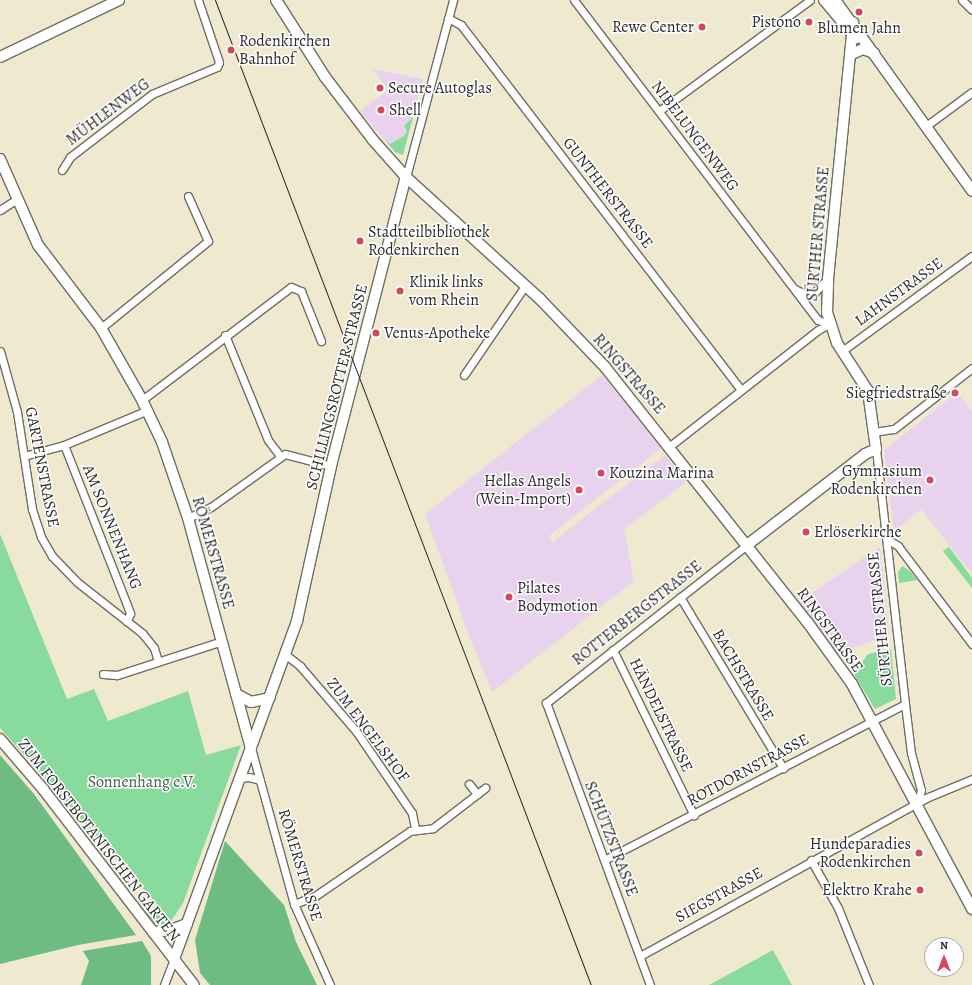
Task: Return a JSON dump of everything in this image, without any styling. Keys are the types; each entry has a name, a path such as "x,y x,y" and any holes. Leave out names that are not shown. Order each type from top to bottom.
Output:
{"street":[{"path":"0,57 119,0"},
{"name":"MÜHLENWEG","path":"62,170 70,157 152,94 214,70 219,64 198,0"},
{"name":"RINGSTRASSE","path":"276,0 342,101 406,177 525,286 605,366 670,446 833,656 872,721 916,804"},
{"name":"SCHILLINGSROTTER STRASSE","path":"164,985 239,778 286,655 297,621 331,466 453,0"},
{"name":"NIBELUNGENWEG","path":"574,0 818,320 829,324"},
{"path":"659,111 810,0"},
{"path":"824,0 838,19 874,53"},
{"path":"835,0 853,22 972,191"},
{"path":"962,0 972,10"},
{"name":"GUNTHERSTRASSE","path":"448,18 461,25 741,390"},
{"path":"838,19 850,55 863,49 874,53"},
{"name":"SÜRTHER STRASSE","path":"853,22 854,35 850,55 828,279 829,324 842,351 868,391 887,540 911,753 922,790 921,797 916,804"},
{"path":"926,126 972,92"},
{"name":"RÖMERSTRASSE","path":"0,159 38,245 101,328 148,410 174,471 294,904 330,985"},
{"path":"101,328 208,241 188,196"},
{"path":"0,210 17,199"},
{"name":"LAHNSTRASSE","path":"842,351 972,256"},
{"path":"794,289 804,294 814,293 828,279"},
{"path":"464,375 525,286"},
{"path":"142,400 284,290 297,287 301,291 321,341"},
{"path":"670,446 818,330 829,324"},
{"path":"225,335 268,440 280,456"},
{"name":"GARTENSTRASSE","path":"0,352 10,383 36,524 46,547 77,582 127,621 147,639 158,661"},
{"path":"874,432 894,429 972,368"},
{"path":"24,456 64,445 148,410"},
{"name":"AM SONNENHANG","path":"64,445 128,605 130,613 127,621"},
{"path":"747,545 865,454 876,449"},
{"path":"188,518 211,507 280,456 285,454 331,466"},
{"path":"887,540 898,546 972,644"},
{"name":"ROTTERBERGSTRASSE","path":"546,703 747,545"},
{"name":"BACHSTRASSE","path":"680,597 783,768"},
{"path":"103,674 117,675 222,641"},
{"name":"HÄNDELSTRASSE","path":"613,650 694,815"},
{"name":"ZUM ENGELSHOF","path":"286,655 300,666 356,731 412,812 415,829"},
{"path":"236,694 251,702 270,698"},
{"name":"SCHÜTZSTRASSE","path":"546,703 650,985"},
{"name":"ROTDORNSTRASSE","path":"604,860 694,815 905,704"},
{"name":"ZUM FORSTBOTANISCHEN GARTEN","path":"0,739 43,789 194,985"},
{"path":"239,778 249,777 260,780"},
{"name":"SIEGSTRASSE","path":"640,956 811,860 916,804 972,779"},
{"path":"469,784 477,794"},
{"path":"294,904 315,896 415,829 433,828 486,788"},
{"path":"916,804 972,909"},
{"path":"811,860 842,918 869,985"},
{"path":"153,932 171,930 187,924"}],"shaded area":[{"path":"373,69 423,79 403,155 395,152 360,111 387,91"},
{"path":"602,375 661,448 549,536 555,544 555,540 665,455 686,482 624,529 634,581 492,692 471,641 425,514"},
{"name":"Gymnasium Rodenkirchen","path":"958,392 972,411 972,574 921,509 894,531 884,450"},
{"path":"880,547 889,635 836,654 797,603"}],"green space":[{"path":"413,117 403,155 395,152 385,140 390,144 404,136 407,131 404,126"},
{"name":"Sonnenhang e.V.","path":"0,534 67,699 94,689 108,721 188,691 206,755 241,745 183,903 167,927 154,923 146,914 158,905 0,728"},
{"path":"949,547 972,578 972,588 943,551"},
{"path":"902,566 910,571 917,580 899,583 898,572"},
{"path":"891,649 896,699 875,709 854,674 868,654"},
{"path":"0,755 34,794 136,935 78,945 0,964"},
{"path":"225,841 284,905 296,942 317,985 210,985 200,973 195,940"},
{"path":"142,941 151,956 151,985 81,985 89,961 83,951"},
{"path":"773,950 792,985 709,985"}],"tram line":[{"path":"215,0 591,985"}],"place":[{"name":"Blumen Jahn","path":"859,12"},
{"name":"Pistono","path":"809,22"},
{"name":"Rewe Center","path":"702,27"},
{"name":"Rodenkirchen Bahnhof","path":"231,50"},
{"name":"Secure Autoglas","path":"380,88"},
{"name":"Shell","path":"381,110"},
{"name":"Stadtteilbibliothek Rodenkirchen","path":"360,241"},
{"name":"Klinik links vom Rhein","path":"400,291"},
{"name":"Venus-Apotheke","path":"376,333"},
{"name":"Siegfriedstraße","path":"955,393"},
{"name":"Kouzina Marina","path":"601,473"},
{"name":"Gymnasium Rodenkirchen","path":"930,480"},
{"name":"Hellas Angels (Wein-Import)","path":"579,490"},
{"name":"Erlöserkirche","path":"806,532"},
{"name":"Pilates Bodymotion","path":"509,597"},
{"name":"Hundeparadies Rodenkirchen","path":"919,853"},
{"name":"Elektro Krahe","path":"920,890"}]}
